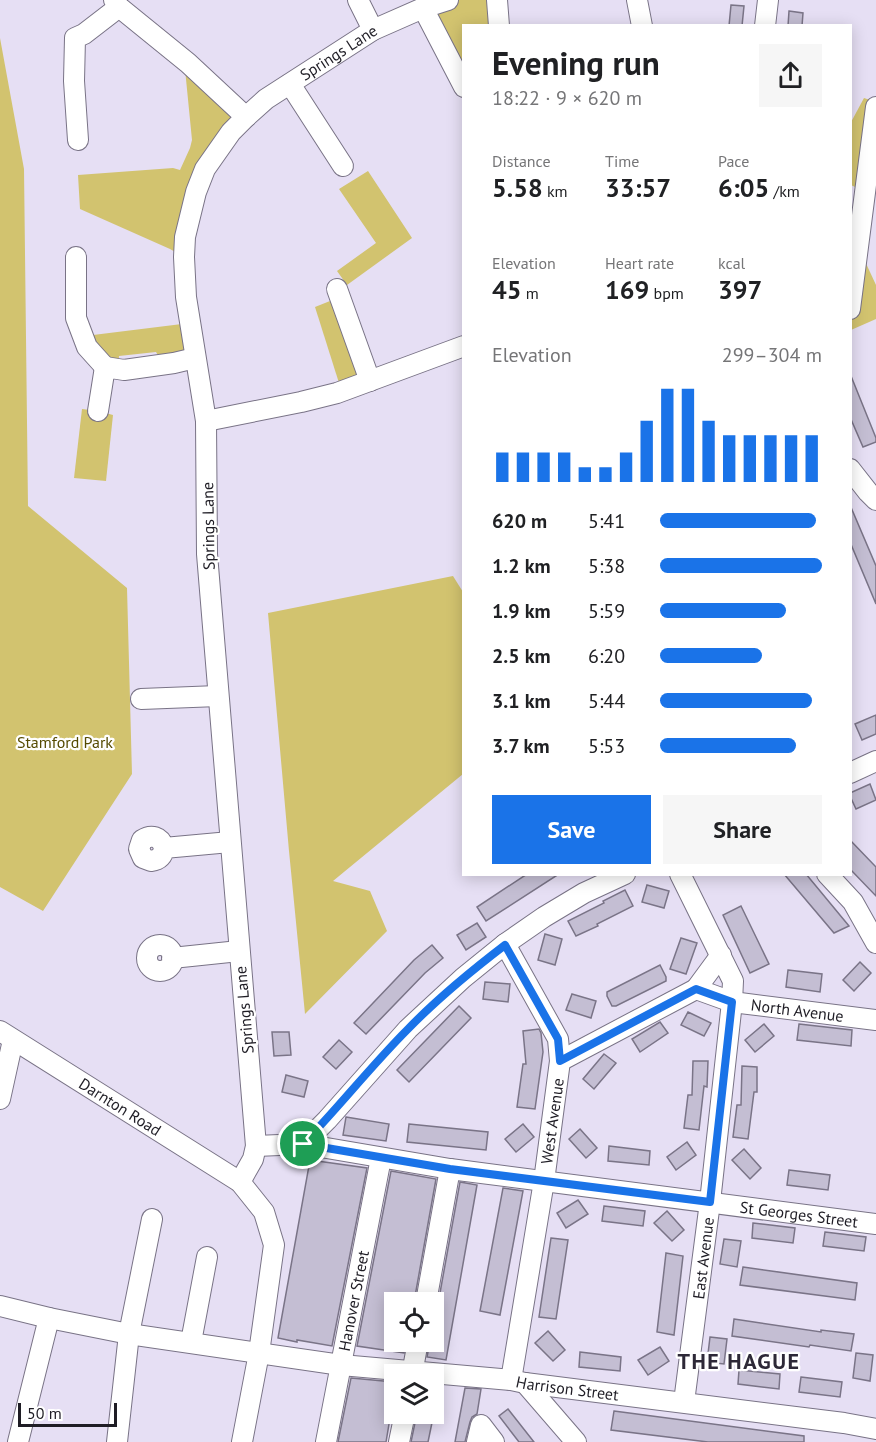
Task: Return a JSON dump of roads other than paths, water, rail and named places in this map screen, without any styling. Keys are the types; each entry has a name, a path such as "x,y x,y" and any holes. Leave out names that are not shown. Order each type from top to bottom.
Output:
{"street":[{"path":"358,0 373,30"},
{"name":"Springs Lane","path":"240,1182 253,1159 256,1146 207,554 206,421 186,297 185,237 196,192 205,169 231,132 246,117 266,99 373,30 447,0"},
{"path":"497,0 499,24"},
{"path":"637,0 642,24"},
{"path":"765,24 768,0"},
{"path":"78,140 74,81 75,38 84,34 116,3 188,63 246,117"},
{"path":"423,8 462,83"},
{"path":"290,84 343,166"},
{"path":"852,293 876,107"},
{"path":"76,257 76,318 87,347 105,367 124,370 195,358"},
{"path":"337,289 370,381"},
{"path":"206,421 337,393 462,347"},
{"path":"99,411 105,367"},
{"path":"852,472 876,500"},
{"path":"141,699 218,696"},
{"path":"852,771 876,761"},
{"path":"164,848 230,842"},
{"path":"303,1144 408,1029 462,978 544,917 584,893 621,876"},
{"name":"East Avenue","path":"681,876 733,981 710,1202 684,1402"},
{"path":"829,876 853,902 876,944"},
{"name":"West Avenue","path":"505,945 558,1039 560,1061 518,1381"},
{"path":"172,958 239,951"},
{"path":"560,1061 696,989 721,956"},
{"name":"North Avenue","path":"696,989 732,1002 876,1020"},
{"path":"0,1099 7,1036"},
{"name":"Darnton Road","path":"7,1036 240,1182 264,1212 274,1245 260,1353 242,1442"},
{"name":"St Georges Street","path":"256,1146 303,1144 450,1169 876,1224"},
{"name":"Hanover Street","path":"326,1442 381,1158"},
{"path":"428,1292 450,1169"},
{"path":"117,1442 129,1334 152,1219"},
{"path":"191,1342 207,1257"},
{"name":"Harrison Street","path":"0,1306 129,1334 384,1369"},
{"path":"18,1442 49,1318"},
{"name":"Harrison Street","path":"444,1375 518,1381 684,1402 844,1423 876,1430"},
{"path":"518,1381 576,1442"},
{"path":"399,1442 403,1424"},
{"path":"477,1442 481,1425 494,1442"}],"district":[{"name":"THE HAGUE","path":"739,1361"}],"park label":[{"name":"Stamford Park","path":"65,742"}]}
